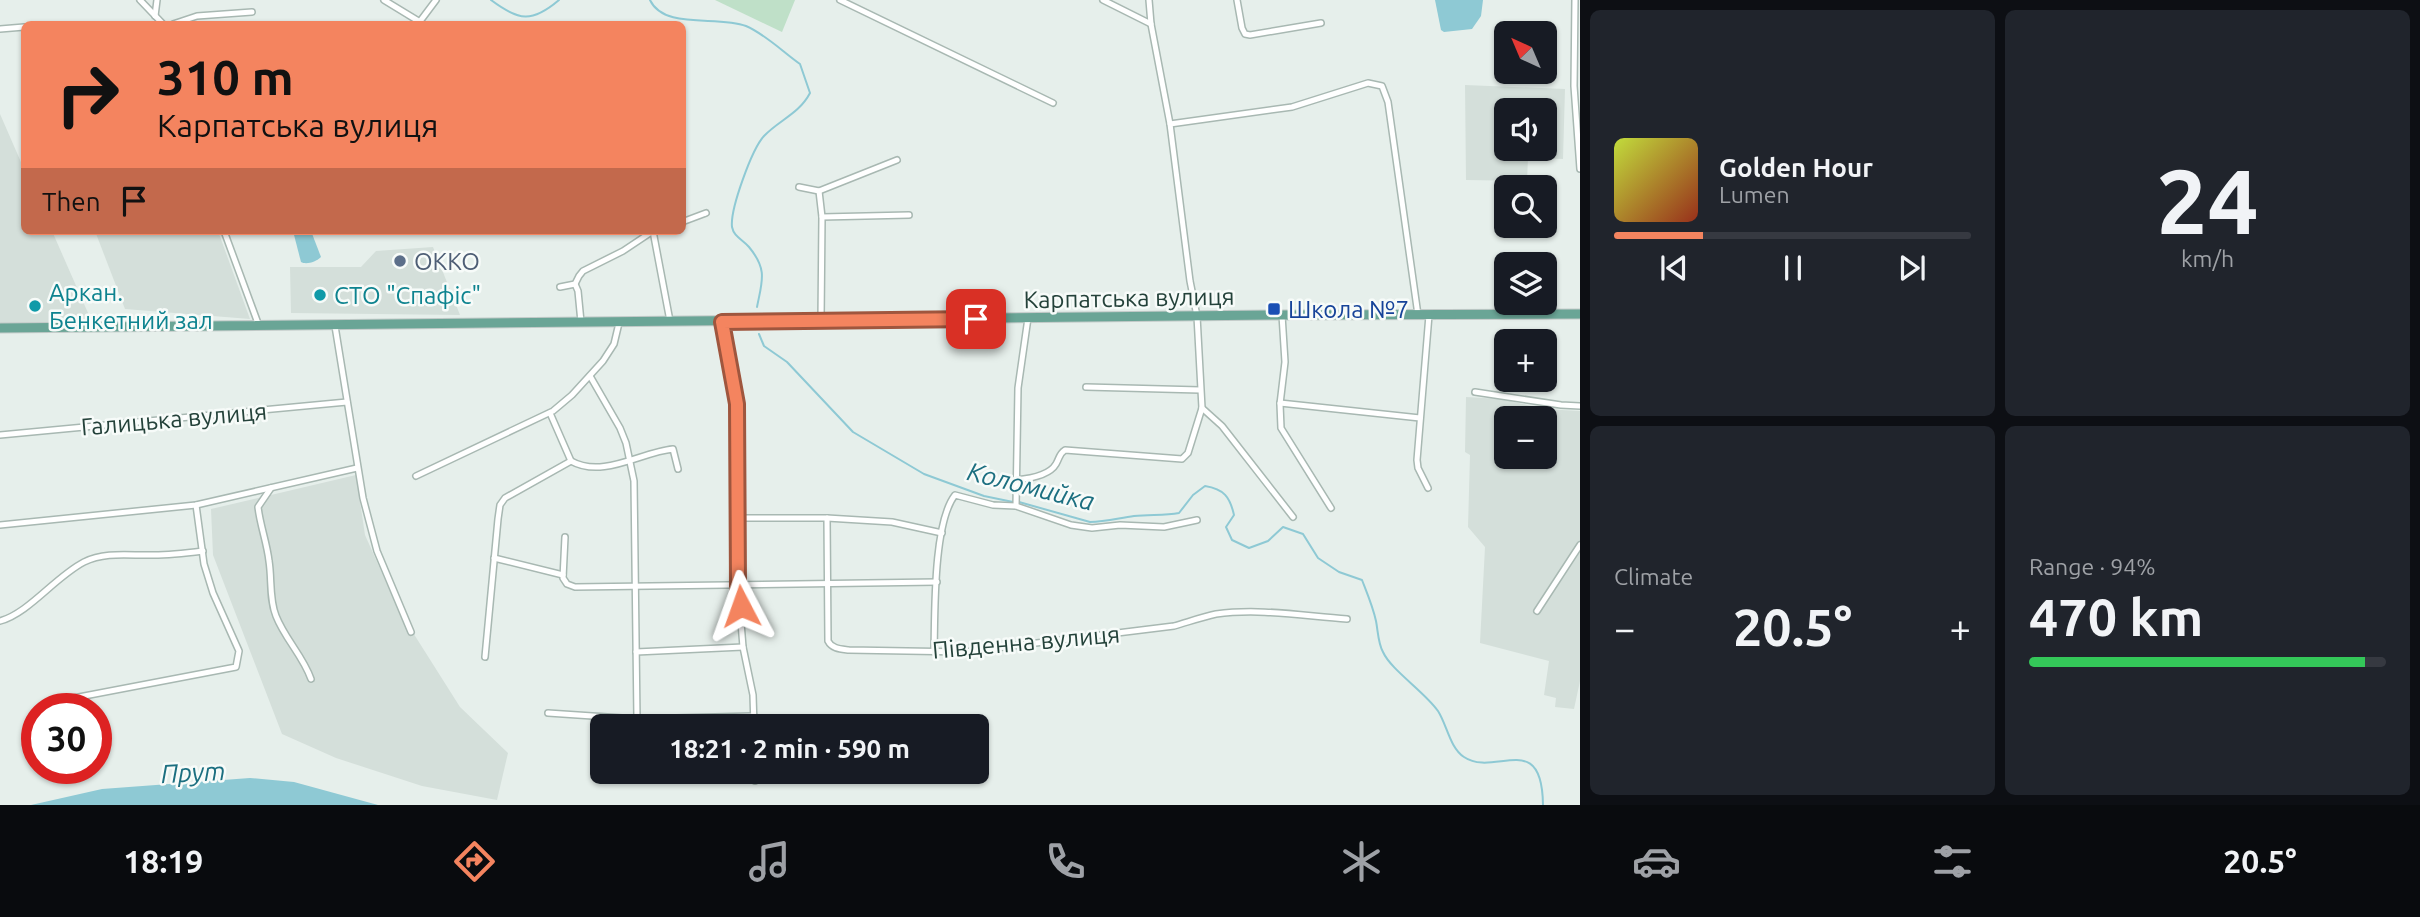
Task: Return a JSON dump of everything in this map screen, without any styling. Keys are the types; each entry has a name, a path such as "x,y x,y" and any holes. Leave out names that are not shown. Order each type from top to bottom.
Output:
{"main road":[{"name":"Карпатська вулиця","path":"0,328 1580,314"}],"street":[{"path":"140,0 160,21"},
{"path":"155,16 157,0"},
{"path":"384,0 416,21"},
{"path":"420,21 436,0"},
{"path":"840,0 1053,103"},
{"path":"1103,0 1151,24"},
{"path":"1015,480 1046,473 1055,466 1060,454 1065,450 1182,458 1188,453 1202,408 1197,316 1170,124 1149,0"},
{"path":"1237,0 1241,28 1245,34 1321,23"},
{"path":"1575,0 1574,86 1580,169"},
{"path":"183,21 203,15 252,12"},
{"path":"0,29 21,27"},
{"path":"1170,124 1292,107 1371,83 1382,86 1392,127 1418,315"},
{"path":"799,187 819,191 897,160"},
{"path":"819,191 822,217 821,320"},
{"path":"686,220 706,213"},
{"path":"822,217 909,215"},
{"path":"225,235 259,326"},
{"path":"575,284 583,271 623,251 647,235"},
{"path":"654,235 670,323"},
{"path":"560,287 575,284"},
{"path":"575,284 581,323"},
{"path":"1282,315 1285,362 1280,403 1282,431 1331,508"},
{"path":"1428,488 1417,460 1429,315"},
{"path":"1016,503 1018,388 1028,318"},
{"path":"722,322 737,404 738,586 743,647 753,695 754,714"},
{"path":"416,476 550,413 590,376 611,351 619,323"},
{"path":"335,326 357,468 377,551 411,632"},
{"path":"590,376 620,428 631,461 636,492 637,714"},
{"path":"1086,387 1200,390"},
{"path":"1475,391 1580,406"},
{"name":"Галицька вулиця","path":"0,435 347,402"},
{"path":"1280,403 1420,418"},
{"path":"1202,408 1222,426 1293,517"},
{"path":"550,413 571,461 580,466 631,461 673,449 678,469"},
{"path":"485,657 502,501 513,492 571,461"},
{"path":"0,525 196,505 357,468"},
{"path":"272,487 258,507 269,559 272,602 276,616 292,646 302,658 311,679"},
{"path":"934,652 942,533 955,495 993,505 1016,503 1071,525 1092,528 1120,525 1164,527 1198,520"},
{"path":"100,693 236,667 239,651 213,593 204,564 196,505"},
{"path":"739,518 827,518 898,523 942,533"},
{"name":"Південна вулиця","path":"827,518 826,584 830,645 849,650 964,652 1134,632 1174,626 1219,614 1268,612 1348,619"},
{"path":"565,537 563,575 565,583 575,587 937,582"},
{"path":"1537,611 1580,545"},
{"path":"0,621 15,616 42,592 90,559 203,551"},
{"path":"494,558 563,575"},
{"path":"636,652 743,647"},
{"path":"548,713 590,716"}],"shaded area":[{"path":"1465,85 1565,89 1563,159 1557,159 1557,98 1494,98 1494,161 1528,161 1527,175 1494,175 1494,180 1466,180"},
{"path":"0,114 21,162 21,235 54,235 92,322 0,323"},
{"path":"97,235 219,235 250,319 125,309"},
{"path":"433,247 460,315 291,313 290,267 361,267 376,251"},
{"path":"1466,397 1502,399 1531,406 1494,406 1494,469 1557,469 1557,410 1580,411 1580,681 1574,709 1555,707 1556,698 1544,695 1549,661 1480,643 1485,547 1468,527 1470,455 1465,452"},
{"path":"356,475 365,535 398,609 460,707 508,753 497,800 422,786 336,758 282,734 213,555 211,509"}],"green space":[{"path":"715,0 795,0 782,32"}],"water":[{"path":"1435,0 1483,0 1481,16 1472,29 1444,32 1441,30"},
{"path":"294,235 313,235 321,257 311,262 301,262"},
{"path":"250,778 294,782 378,805 31,805 102,789"}],"waterway":[{"name":"Коломийка","path":"491,0 510,12 525,16 541,13 559,0"},
{"name":"Коломийка","path":"650,0 657,9 679,19 746,26 767,38 800,64 810,93 795,112 770,130 759,143 743,180 732,218 735,233 755,255 761,269 762,283 757,307"},
{"name":"Коломийка","path":"759,334 764,346 787,362 853,432 924,474 984,496 1013,502"},
{"name":"Коломийка","path":"1019,502 1096,522 1179,513 1193,495 1205,486 1217,489 1230,503 1234,515 1226,527 1232,540 1249,548 1268,541 1283,527 1303,534 1318,558 1339,572 1362,580 1383,652 1393,666 1438,711 1459,753 1476,762 1526,762 1535,768 1541,782 1543,805"}],"place":[{"name":"ОККО","path":"400,261"},
{"name":"СТО \"Спафіс\"","path":"320,295"},
{"name":"Аркан. Бенкетний зал","path":"35,306"},
{"name":"Школа №7","path":"1274,309"}],"route":[{"path":"741,606 738,586 737,404 722,322 976,319"}],"water label":[{"name":"Прут","path":"193,772"}]}
